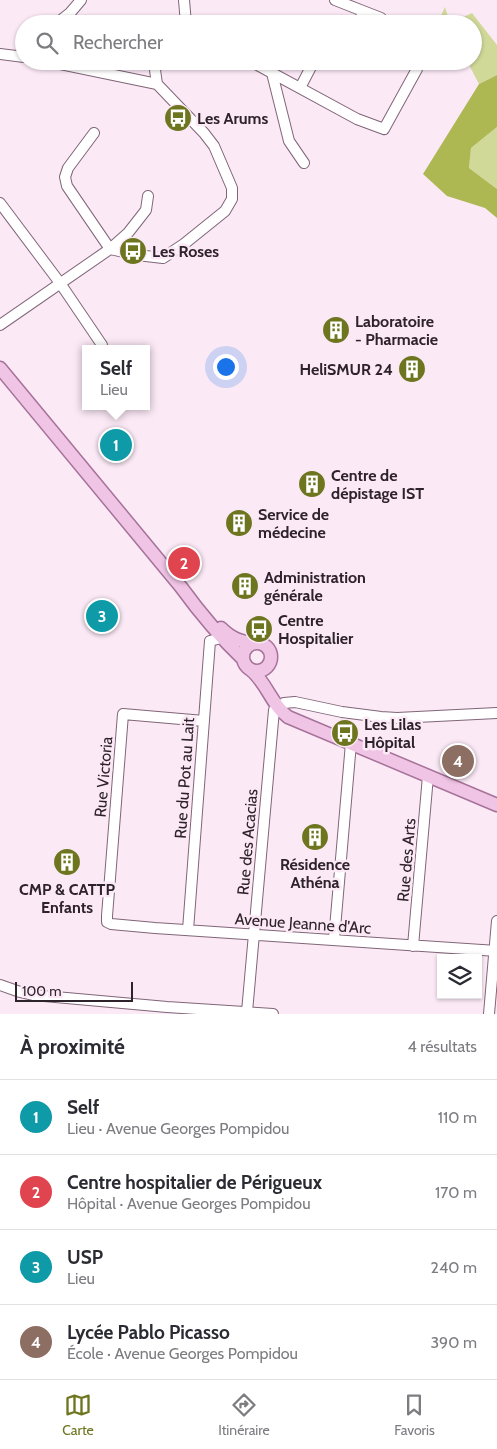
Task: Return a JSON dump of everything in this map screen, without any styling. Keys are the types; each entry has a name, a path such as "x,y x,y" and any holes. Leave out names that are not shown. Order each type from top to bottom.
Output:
{"main road":[{"path":"0,368 221,638 262,681 270,696 281,705"},
{"path":"181,587 200,603 218,625 232,638 242,642 259,642 270,650 272,657 268,667 270,680 288,716 497,805"},
{"path":"242,660 243,652 254,642"},
{"path":"251,670 259,672 268,667"}],"street":[{"path":"67,15 81,0"},
{"path":"184,0 185,15"},
{"path":"335,0 373,15"},
{"path":"362,15 363,11"},
{"path":"0,54 15,56"},
{"path":"89,70 157,84 214,146 232,188 232,199 225,211 184,244 163,258 110,249 67,186 65,177 68,168 94,133"},
{"path":"156,70 157,84"},
{"path":"266,70 357,119 384,129 415,70"},
{"path":"300,88 309,70"},
{"path":"272,73 289,141 304,163"},
{"path":"0,325 110,249 128,233 146,210 148,196"},
{"path":"0,203 60,283 102,345"},
{"name":"Rue du Pot au Lait","path":"188,930 210,641 221,638"},
{"path":"281,705 291,702 302,702 342,712 398,718 497,713"},
{"name":"Rue des Acacias","path":"247,1012 273,713 281,705"},
{"name":"Rue Victoria","path":"107,922 123,714 204,721"},
{"path":"334,940 351,743"},
{"name":"Rue des Arts","path":"413,946 428,776"},
{"path":"490,1014 497,921"},
{"name":"Avenue Jeanne d'Arc","path":"107,922 111,924 254,935 496,951"},
{"path":"0,985 33,995 273,1014"}],"green space":[{"path":"445,7 448,15 441,15"},
{"path":"482,26 497,45 497,75 479,84 472,70 482,70"},
{"path":"497,75 497,127 471,148 469,168 497,189 497,218 485,208 447,196 423,174 479,84"},
{"path":"497,127 497,189 469,168 471,148"}],"place":[{"name":"Les Arums","path":"178,118"},
{"name":"Les Roses","path":"133,251"},
{"name":"Laboratoire - Pharmacie","path":"336,330"},
{"name":"HeliSMUR 24","path":"412,369"},
{"name":"Self","path":"116,445"},
{"name":"Centre de dépistage IST","path":"312,484"},
{"name":"Service de médecine","path":"239,523"},
{"name":"Centre hospitalier de Périgueux","path":"184,563"},
{"name":"Administration générale","path":"245,586"},
{"name":"USP","path":"102,616"},
{"name":"Centre Hospitalier","path":"259,629"},
{"name":"Les Lilas Hôpital","path":"345,733"},
{"name":"Lycée Pablo Picasso","path":"458,761"},
{"name":"Résidence Athéna","path":"315,837"},
{"name":"CMP & CATTP Enfants","path":"67,862"}]}
